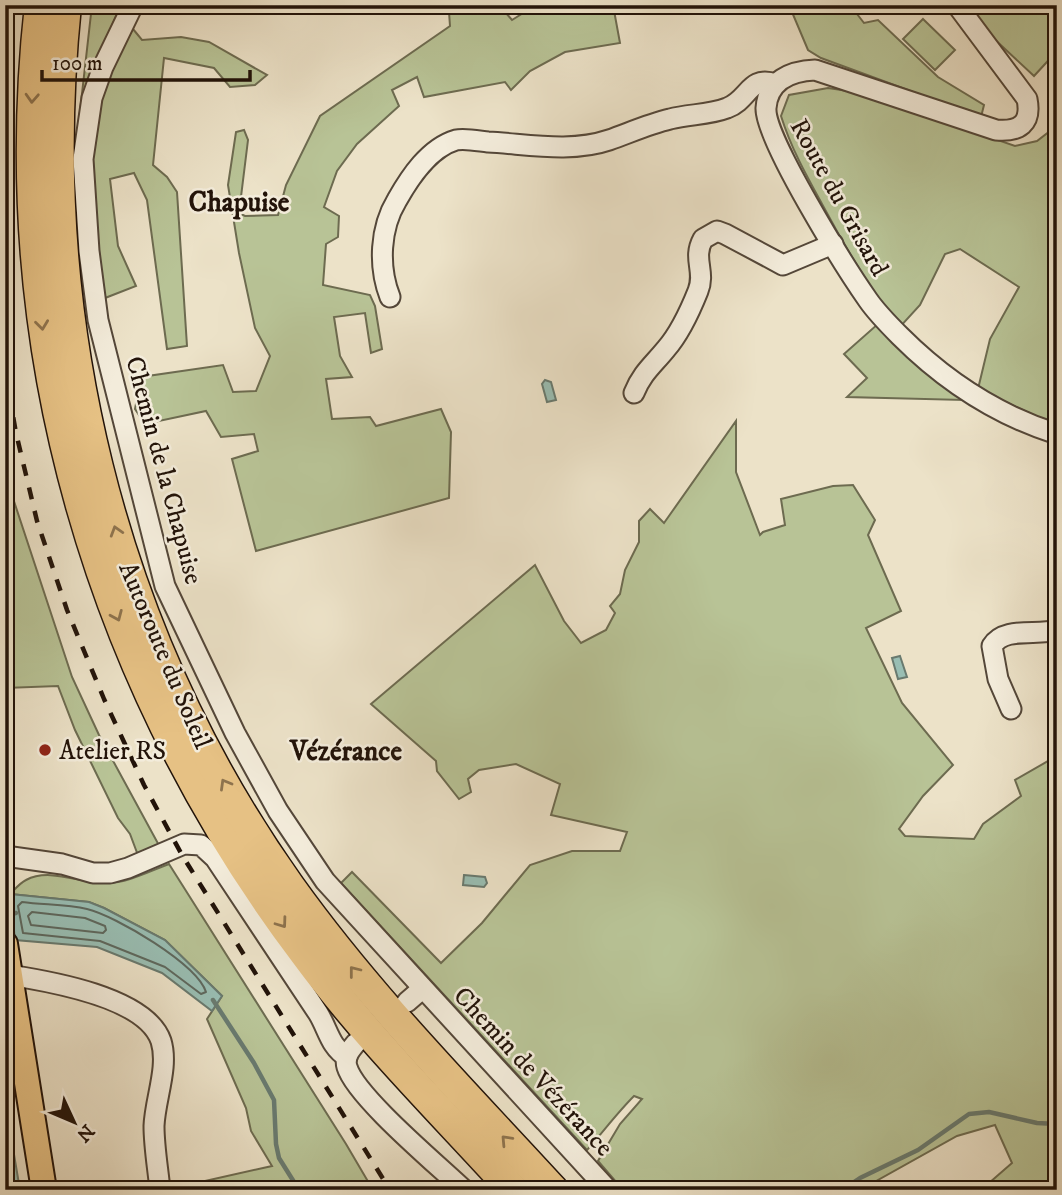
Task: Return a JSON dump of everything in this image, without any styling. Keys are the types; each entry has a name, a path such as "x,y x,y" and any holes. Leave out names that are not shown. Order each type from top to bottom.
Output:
{"highway":[{"name":"Autoroute du Soleil","path":"40,5 30,128 36,266 44,342 58,420 79,503 110,600 156,709 187,771 266,901 348,1007 513,1190"},
{"name":"Autoroute du Soleil","path":"66,5 58,130 64,276 84,410 105,497 134,590 179,696 210,758 252,830 289,885 372,992 553,1190"}],"main road":[{"path":"5,944 44,1190"}],"street":[{"name":"Chemin de la Chapuise","path":"132,5 103,67 92,98 83,159 89,251 98,320 165,586 235,733 278,811 325,881 414,995"},
{"path":"390,297 385,284 382,247 390,212 411,176 434,153 457,140 571,147 596,145 669,119 729,107 743,98 755,83 765,80 775,84 791,73 815,70 996,130 1008,131 1019,127 1027,117 1027,99 957,5"},
{"name":"Route du Grisard","path":"775,84 766,107 772,135 833,244 869,301 919,353 960,386 988,404 1037,428 1057,434"},
{"path":"634,393 640,377 679,332 698,292 702,281 697,256 703,239 717,231 783,265 833,244"},
{"path":"1010,709 998,679 992,646 994,642 1004,635 1057,630"},
{"path":"5,856 62,863 93,873 110,873 184,844 201,845 215,858 318,1013 335,1050 351,1050 347,1067 370,1101 464,1190"},
{"path":"7,964 38,979 86,990 113,1001 145,1019 160,1039 163,1057 154,1126 160,1190"},
{"name":"Chemin de Vézérance","path":"414,995 608,1190"}],"green space":[{"path":"92,5 121,5 92,71 78,129"},
{"path":"499,5 512,20 536,5 613,5 620,43 565,52 530,71 511,90 505,82 424,97 417,77 392,90 399,106 357,144 337,171 324,207 339,216 338,237 326,244 323,285 370,295 375,306 382,349 371,353 365,313 334,317 340,356 352,377 326,379 332,419 370,417 376,426 441,409 451,432 449,498 256,551 232,459 258,451 254,434 221,437 206,411 145,424 135,409 141,377 223,365 233,392 256,391 270,356 255,328 228,185 236,132 244,130 248,140 239,213 245,216 278,215 286,185 320,116 450,26 449,12"},
{"path":"789,5 850,5 864,23 878,20 938,77 984,105 981,117 821,58 808,50"},
{"path":"968,5 1057,5 1057,51 1034,76 991,36"},
{"path":"923,19 955,50 935,70 903,39"},
{"path":"133,29 142,40 181,37 209,42 267,75 255,85 230,87 214,68 164,58 153,165 167,177 177,192 187,346 167,349 147,200 134,173 110,179 118,246 136,286 105,298 96,240 91,181 94,122 113,60"},
{"path":"828,88 862,93 1015,146 1037,141 1050,131 1057,136 1057,334 1051,354 1057,372 1057,426 978,389 990,339 1019,287 960,249 945,254 920,305 899,328 878,298 810,183 781,116 789,95"},
{"path":"879,323 925,369 963,400 847,397 867,378 844,354"},
{"path":"736,421 736,472 760,535 785,525 781,499 833,486 853,485 875,520 868,535 901,611 866,628 902,703 953,765 923,796 899,829 905,836 974,839 983,824 1021,796 1015,780 1057,758 1057,1190 981,1190 1012,1163 995,1125 957,1136 860,1190 623,1190 598,1161 620,1124 642,1099 634,1096 587,1150 341,883 352,872 441,963 482,923 530,865 572,851 620,851 627,832 551,815 560,784 516,764 479,770 468,779 471,792 459,799 437,771 436,761 371,704 535,565 564,621 581,643 606,630 615,613 610,606 620,594 625,570 639,542 639,521 650,509 664,523"},
{"path":"5,474 72,677 99,735 161,849 139,858 130,834 118,818 75,730 58,686 5,688"},
{"path":"169,864 373,1190 165,1190 272,1166 251,1131 246,1108 207,1019 222,996 165,940 104,908 89,902 10,894 24,881 35,876 56,876 97,883 115,882"}],"water":[{"path":"545,380 551,382 556,400 547,402 542,384"},
{"path":"900,656 907,677 898,679 892,658"},
{"path":"464,875 485,877 487,883 484,887 463,885"},
{"path":"10,894 89,902 104,908 165,940 222,996 212,1011 162,973 97,947 15,940"},
{"path":"5,1101 20,1190 5,1190"}],"waterway":[{"path":"5,915 16,913"},
{"path":"213,1000 254,1063 274,1100 279,1158 299,1190"},
{"path":"842,1190 860,1178 918,1150 969,1114 989,1112 1037,1123 1057,1124"}],"railway":[{"path":"5,370 16,433 37,521 67,610 144,785 182,855 390,1190"}],"place":[{"name":"Atelier RS","path":"45,750"}],"district":[{"name":"Chapuise","path":"239,201"},
{"name":"Vézérance","path":"346,750"}]}
